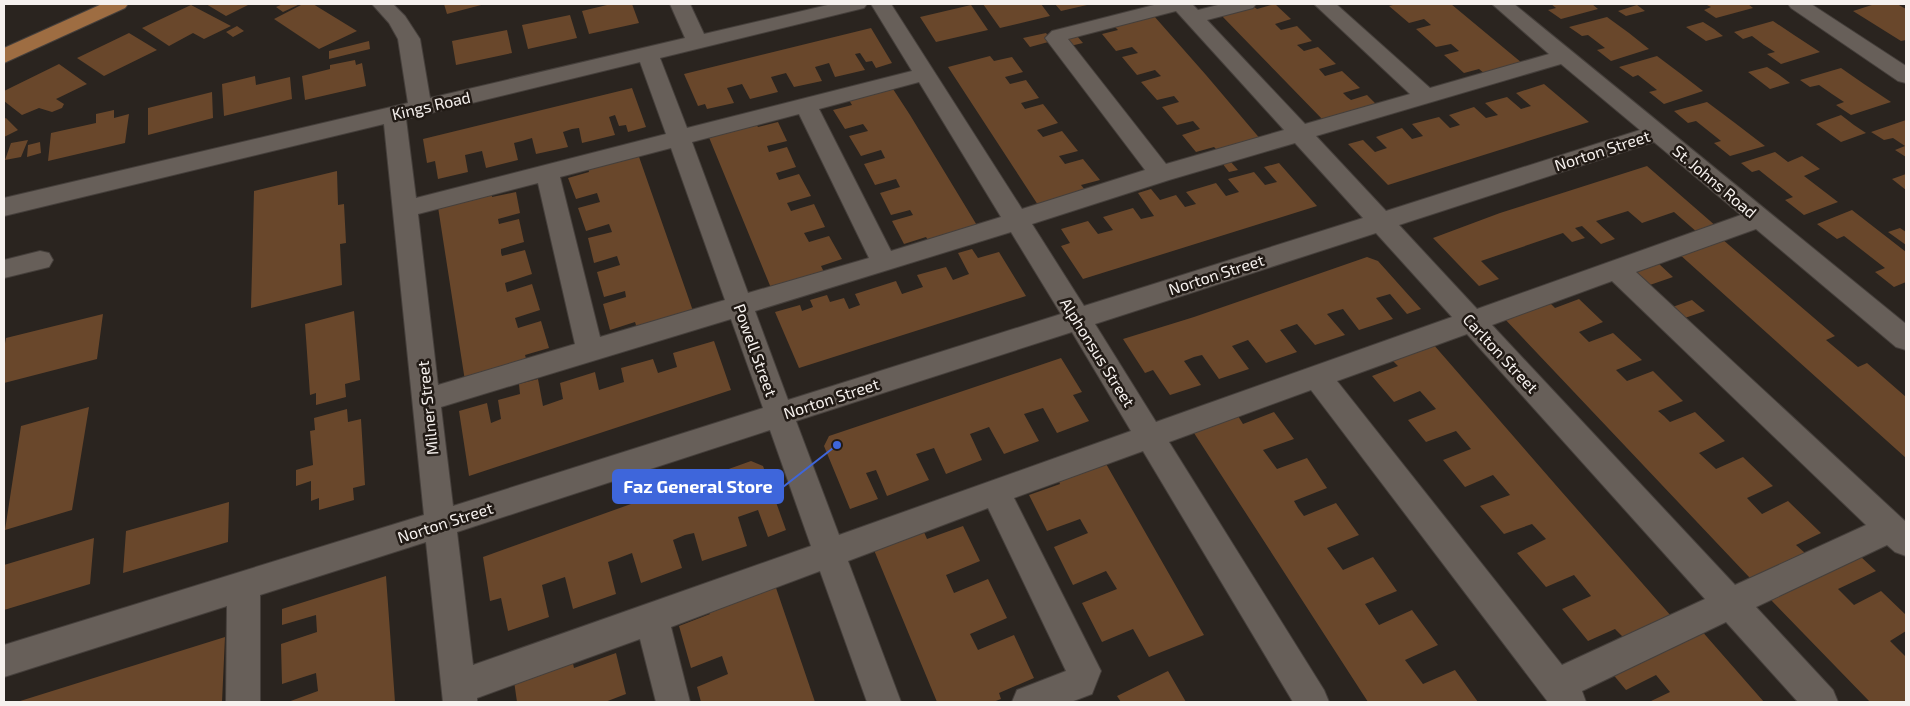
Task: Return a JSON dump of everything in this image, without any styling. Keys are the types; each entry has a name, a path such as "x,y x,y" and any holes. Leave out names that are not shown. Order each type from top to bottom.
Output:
{"main road":[{"path":"4,56 118,4"}],"street":[{"path":"382,4 398,20 409,39 420,108"},
{"path":"680,4 697,42"},
{"name":"Kings Road","path":"4,207 857,4"},
{"name":"Alphonsus Street","path":"881,4 1078,319 1312,702"},
{"path":"1161,174 1056,38 1059,35 1188,11 1246,4"},
{"path":"1324,4 1426,96"},
{"name":"St. Johns Road","path":"1502,4 1906,339"},
{"path":"1798,4 1906,76"},
{"name":"Carlton Street","path":"1188,11 1821,702"},
{"name":"Powell Street","path":"648,54 884,702"},
{"path":"426,400 884,262 1161,174 1564,56"},
{"path":"405,209 925,74"},
{"path":"806,105 884,262"},
{"name":"Milner Street","path":"394,114 460,695"},
{"name":"Norton Street","path":"4,661 440,524 1657,133"},
{"path":"547,172 590,350"},
{"path":"460,695 652,619 995,492 1318,378 1471,321 1760,218"},
{"path":"4,269 40,260"},
{"path":"1318,378 1563,697 1730,603 1899,535 1617,270"},
{"path":"995,492 1084,671 1080,682 1030,702"},
{"path":"243,702 244,585"},
{"path":"652,619 673,702"}],"building":[{"path":"206,4 250,4 226,16"},
{"path":"283,4 300,4 283,12 276,7"},
{"path":"303,4 313,4 357,31 319,49 274,19"},
{"path":"444,4 485,4 447,14"},
{"path":"606,4 632,4 639,23 589,34 582,11"},
{"path":"983,4 1041,4 1050,16 1000,28"},
{"path":"1055,4 1087,4 1087,5 1061,11"},
{"path":"1275,4 1291,19 1275,24 1281,30 1297,26 1312,41 1297,45 1304,51 1318,47 1336,64 1319,69 1325,76 1342,71 1360,88 1343,93 1347,97 1351,100 1367,95 1377,105 1323,120 1221,15"},
{"path":"1397,4 1451,4 1522,63 1485,74 1479,69 1464,73 1444,55 1459,51 1451,44 1436,47 1416,29 1431,25 1424,19 1409,23 1389,6"},
{"path":"1551,4 1592,4 1598,9 1561,19 1548,10 1556,8"},
{"path":"1705,4 1748,4 1753,8 1716,18 1704,10 1711,7"},
{"path":"1875,4 1897,4 1906,9 1906,40 1901,41 1853,11"},
{"path":"191,5 231,26 204,39 193,33 169,46 142,28"},
{"path":"971,5 988,30 936,42 920,17"},
{"path":"1637,5 1645,11 1626,16 1618,11"},
{"path":"570,15 577,38 528,49 522,25"},
{"path":"1154,16 1262,141 1220,153 1214,147 1196,152 1182,135 1200,129 1193,121 1177,125 1162,107 1179,102 1174,96 1157,100 1141,82 1161,76 1155,70 1137,75 1122,57 1138,53 1132,47 1116,51 1102,34 1118,30 1114,26"},
{"path":"1607,17 1649,49 1611,61 1597,50 1605,48 1588,35 1582,36 1569,27"},
{"path":"1773,21 1820,52 1781,64 1767,54 1775,52 1752,36 1743,39 1734,32"},
{"path":"1703,22 1723,36 1706,41 1686,27"},
{"path":"237,26 244,31 233,37 226,32"},
{"path":"871,28 892,63 876,68 872,61 866,62 860,53 855,54 865,70 835,77 829,63 815,67 822,81 794,87 786,73 771,77 778,92 750,99 742,84 727,88 734,103 707,109 705,104 698,106 684,74"},
{"path":"507,30 512,53 456,65 452,41"},
{"path":"129,33 157,50 104,76 77,58"},
{"path":"1046,33 1052,41 1030,47 1023,38"},
{"path":"1077,36 1083,43 1070,46 1065,39"},
{"path":"369,41 370,49 329,59 329,51"},
{"path":"990,56 994,61 1012,57 1023,72 1005,77 1010,84 1026,80 1039,98 1021,103 1025,109 1043,104 1058,123 1037,130 1043,137 1062,131 1078,151 1059,156 1065,164 1083,159 1100,180 1081,185 1085,190 1038,205 948,67"},
{"path":"1657,56 1703,91 1664,104 1649,92 1657,90 1638,75 1633,77 1619,67"},
{"path":"355,60 356,65 362,63 366,86 305,100 302,76 330,69 330,65"},
{"path":"59,64 87,84 56,99 64,104 62,108 52,112 39,108 22,115 4,101 4,91"},
{"path":"1767,67 1790,83 1770,89 1748,72"},
{"path":"1841,68 1891,102 1851,115 1836,105 1844,102 1819,85 1810,87 1800,80"},
{"path":"255,76 256,85 290,77 292,99 224,116 222,84"},
{"path":"1544,84 1589,122 1388,185 1348,144 1363,140 1375,152 1387,148 1376,137 1402,128 1412,139 1423,136 1412,124 1439,117 1450,128 1460,125 1449,115 1474,107 1486,118 1498,115 1485,103 1507,97 1521,109 1531,106 1516,93"},
{"path":"632,88 646,127 628,132 626,125 619,126 615,115 609,117 615,135 582,143 579,128 572,129 563,132 568,147 536,154 532,138 514,143 518,160 486,168 482,151 465,155 468,172 438,179 435,161 427,163 423,139"},
{"path":"893,89 978,227 929,242 926,237 904,244 892,221 913,215 910,210 891,215 880,193 900,187 896,179 875,185 864,164 885,158 881,150 861,156 849,136 868,131 863,124 845,129 833,110 852,105 849,100"},
{"path":"212,92 213,118 148,135 148,108"},
{"path":"1707,102 1765,146 1730,156 1714,143 1721,141 1696,121 1688,123 1674,111"},
{"path":"114,110 114,118 129,114 125,143 48,161 51,133 96,123 96,114"},
{"path":"1841,115 1866,133 1841,142 1816,124"},
{"path":"6,118 18,130 4,137 4,119"},
{"path":"1906,120 1906,157 1895,150 1905,146 1893,138 1884,140 1871,132"},
{"path":"778,122 787,141 767,146 769,152 787,147 796,167 776,173 779,180 799,174 811,196 787,203 791,211 814,204 825,227 804,233 809,242 829,236 842,259 821,266 824,272 771,288 708,135 756,124 758,127"},
{"path":"28,140 21,157 5,160 11,143"},
{"path":"40,142 41,153 27,157 28,145"},
{"path":"1775,152 1788,162 1802,156 1820,169 1804,176 1838,202 1804,215 1785,200 1793,197 1759,170 1752,172 1741,163"},
{"path":"638,154 693,311 637,328 635,322 610,330 603,304 626,297 625,291 604,297 597,272 620,265 617,256 594,263 588,238 612,232 609,224 586,231 578,208 600,202 597,193 576,199 568,178 589,172 588,167"},
{"path":"1230,161 1238,170 1229,172 1222,163"},
{"path":"1279,163 1317,206 1083,279 1061,246 1070,243 1061,229 1088,221 1098,234 1113,230 1103,217 1133,208 1141,219 1154,216 1138,193 1151,189 1160,200 1176,195 1185,207 1196,204 1186,192 1216,183 1226,196 1239,192 1228,179 1254,172 1265,185 1277,182 1264,167"},
{"path":"1647,166 1717,227 1698,233 1674,212 1642,223 1628,211 1596,221 1615,239 1601,244 1582,226 1575,228 1585,238 1572,242 1563,233 1481,261 1499,279 1479,286 1433,238 1500,213"},
{"path":"337,171 338,205 344,204 346,243 340,244 342,285 251,308 254,191"},
{"path":"1906,174 1906,190 1892,179"},
{"path":"516,192 520,213 498,219 499,224 519,219 524,242 501,249 501,253 502,256 525,250 532,274 505,283 506,288 507,292 532,284 540,310 515,318 518,328 541,321 549,348 525,355 527,362 465,381 438,207 492,193 492,197"},
{"path":"1852,210 1906,252 1906,282 1894,287 1875,272 1885,268 1844,236 1837,239 1817,224"},
{"path":"1900,228 1906,232 1906,245 1888,232"},
{"path":"1722,239 1835,336 1826,340 1858,367 1867,363 1906,397 1906,458 1678,253"},
{"path":"972,249 978,258 999,252 1026,296 799,368 775,312 800,305 802,311 813,307 810,300 827,295 830,302 844,298 849,309 860,305 855,294 896,281 902,294 923,287 917,275 946,267 953,280 969,274 958,253"},
{"path":"1367,257 1378,261 1421,309 1407,314 1390,294 1376,298 1393,319 1359,330 1343,309 1327,314 1345,335 1315,345 1297,324 1280,330 1297,352 1266,363 1248,340 1232,346 1249,369 1219,379 1202,355 1194,357 1184,361 1201,385 1170,395 1153,370 1145,373 1123,339 1194,317"},
{"path":"1658,263 1673,277 1644,287 1633,272"},
{"path":"1579,299 1603,322 1579,332 1589,342 1613,333 1642,360 1616,370 1627,381 1653,371 1683,401 1658,411 1670,422 1695,412 1725,441 1699,453 1716,469 1743,457 1773,486 1747,498 1762,514 1788,501 1821,533 1796,545 1805,553 1750,578 1502,316 1547,300 1555,308"},
{"path":"1692,300 1705,311 1679,320 1667,309"},
{"path":"354,311 360,380 345,384 346,397 316,405 316,393 310,395 305,324"},
{"path":"103,314 97,359 4,383 4,349 6,338"},
{"path":"714,341 731,390 469,476 459,411 487,403 491,423 501,419 498,400 520,394 519,384 538,379 543,406 563,399 560,383 595,372 599,390 624,382 621,368 653,359 658,373 677,367 673,353"},
{"path":"1433,344 1672,617 1624,638 1615,629 1588,641 1562,609 1591,596 1574,575 1546,587 1517,553 1546,539 1532,524 1504,534 1480,506 1510,495 1493,475 1465,487 1443,460 1471,449 1456,431 1426,442 1408,420 1436,409 1420,391 1394,402 1372,376 1398,366 1392,360"},
{"path":"1061,358 1082,392 1073,395 1089,421 1057,433 1043,408 1024,414 1039,441 1004,454 989,427 970,434 982,460 946,474 934,448 916,454 929,480 887,496 876,470 866,473 878,499 850,509 824,446 829,436"},
{"path":"89,407 72,510 5,530 21,426"},
{"path":"347,409 348,422 361,419 365,485 353,488 354,500 319,510 319,498 311,501 311,481 296,486 296,470 313,465 310,431 315,430 314,418"},
{"path":"1274,412 1294,439 1263,450 1277,469 1307,458 1327,488 1294,501 1298,508 1304,516 1336,503 1359,535 1327,548 1343,570 1373,557 1397,591 1365,604 1379,625 1412,610 1438,645 1405,660 1423,684 1455,670 1478,702 1368,702 1194,433 1238,416 1243,424"},
{"path":"751,461 763,466 786,530 768,537 758,510 738,517 747,546 702,561 694,533 685,535 673,540 682,568 641,583 632,553 608,562 616,594 573,609 565,577 542,585 549,617 508,631 501,598 490,601 483,557"},
{"path":"1105,462 1204,635 1149,657 1133,629 1102,642 1082,603 1117,589 1106,571 1073,585 1054,547 1088,533 1080,519 1047,531 1029,495 1060,484 1058,479"},
{"path":"229,502 228,542 123,573 126,531"},
{"path":"963,526 980,561 946,575 954,593 988,579 1007,618 970,634 978,650 1014,635 1034,678 999,693 1001,699 993,702 937,702 874,550 924,532 927,539"},
{"path":"94,538 90,584 4,610 4,565"},
{"path":"1860,556 1876,571 1838,589 1854,605 1881,591 1906,615 1906,631 1890,641 1906,657 1906,702 1870,702 1769,598"},
{"path":"386,576 395,702 288,702 318,691 316,673 282,684 281,644 317,632 316,615 282,625 282,609"},
{"path":"774,582 815,702 701,702 697,687 728,674 722,656 691,668 679,626 710,614 707,607"},
{"path":"1700,629 1764,702 1649,702 1670,692 1656,675 1626,690 1611,672"},
{"path":"225,637 222,702 17,702"},
{"path":"616,653 626,694 605,702 517,702 514,681 572,659 574,668"},
{"path":"1168,671 1186,702 1121,702 1117,696"}],"place":[{"name":"Faz General Store","path":"837,445"}]}
